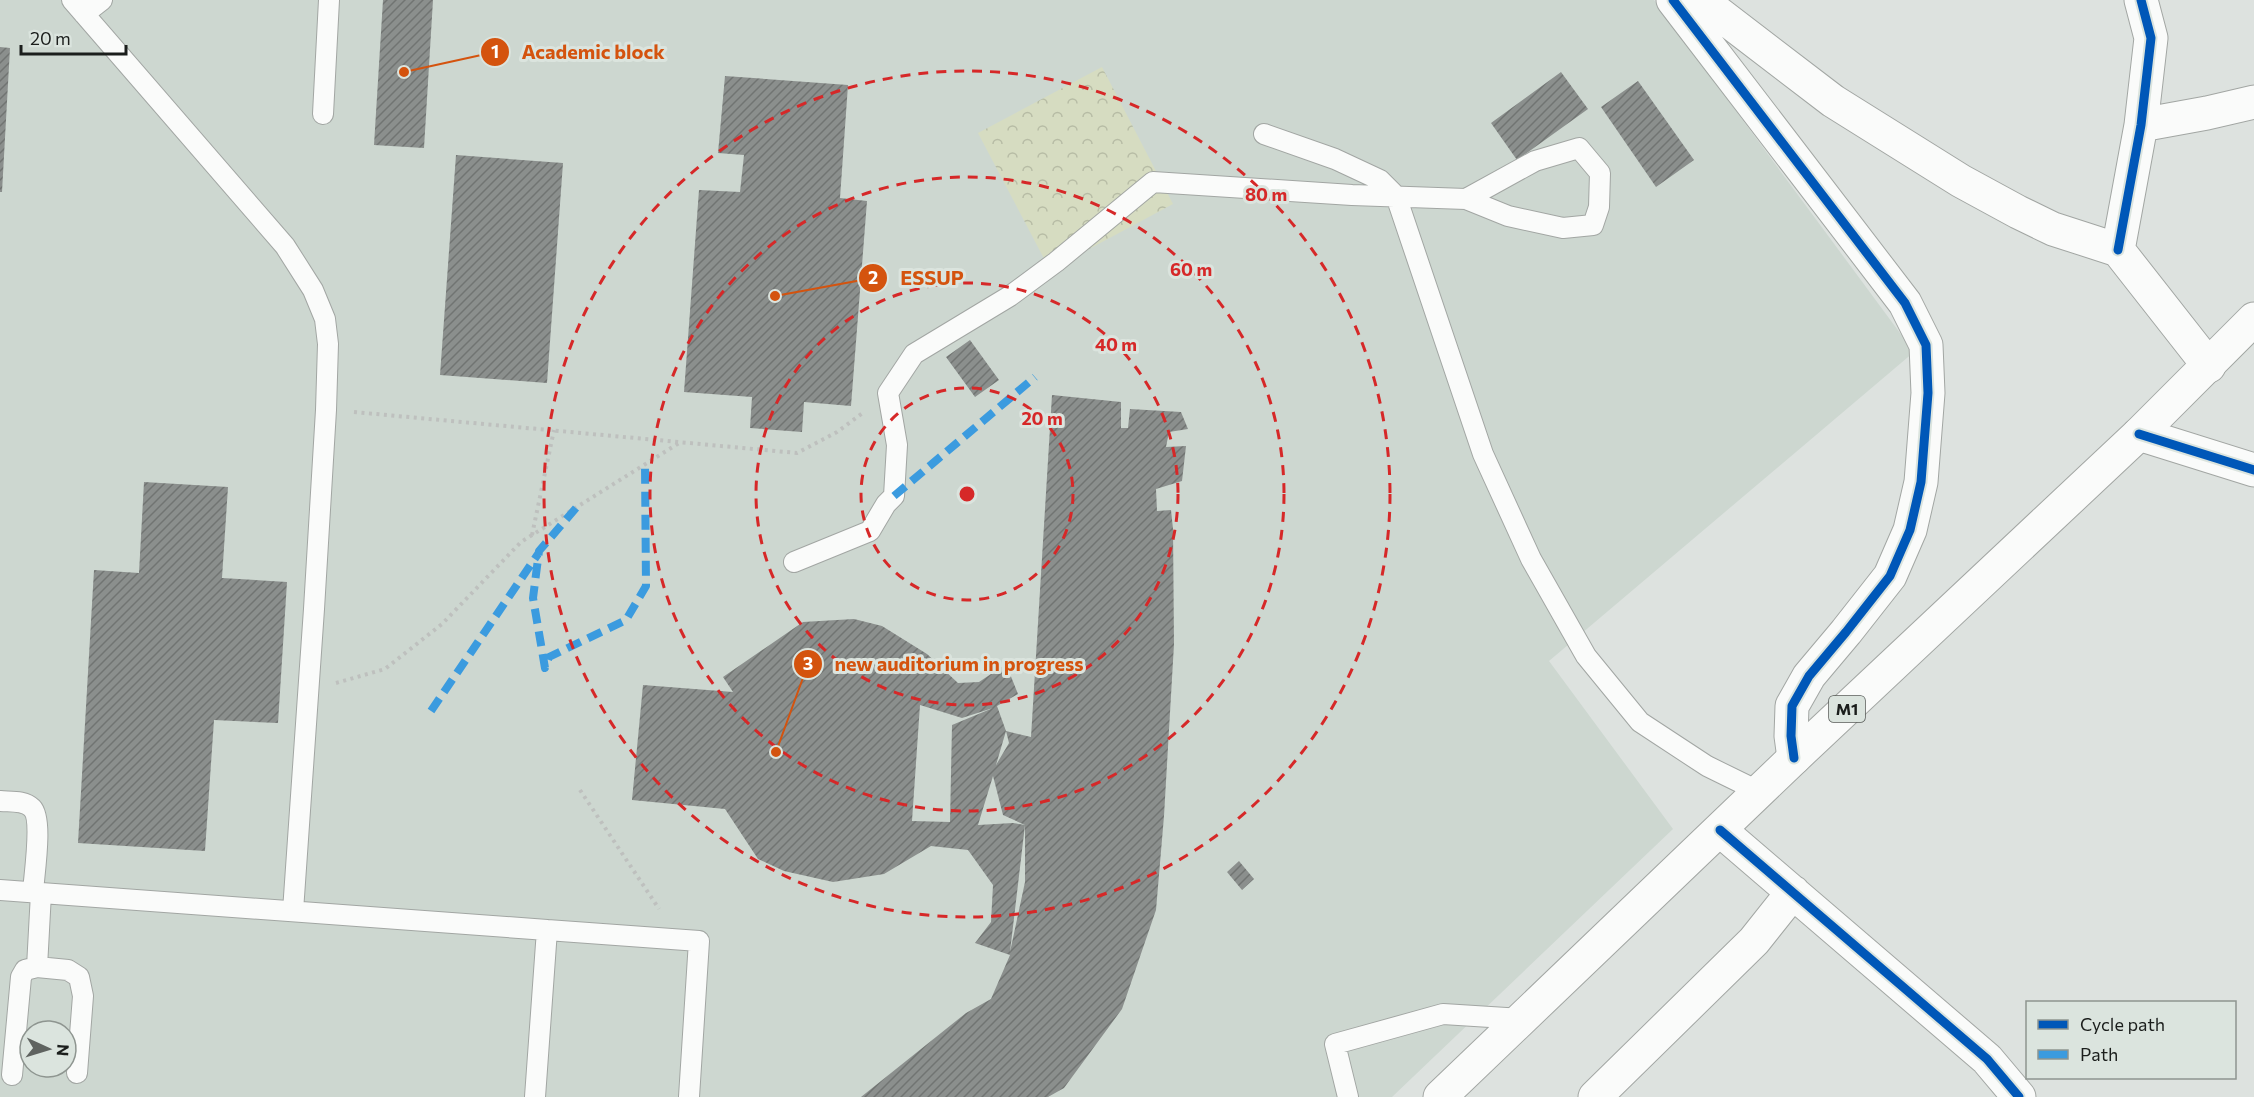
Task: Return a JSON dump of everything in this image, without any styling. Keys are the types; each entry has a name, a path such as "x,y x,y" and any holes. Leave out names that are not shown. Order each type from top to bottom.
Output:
{"main road":[{"path":"1673,0 1905,303 1926,345 1928,393 1922,482 1910,530 1890,576 1809,675 1792,706 1791,736 1794,758"},
{"path":"1701,0 1833,101 1961,181 2054,229 2118,250 2209,366"},
{"path":"2118,250 2140,125 2151,38 2141,0"},
{"path":"2140,125 2254,102"},
{"name":"M1","path":"1440,1097 1794,758 2139,434 2254,320"},
{"path":"2139,434 2254,470"},
{"path":"1720,830 1987,1059 2019,1097"},
{"path":"1594,1097 1754,941 1793,892"}],"lane":[{"path":"102,0 78,7 285,246 313,290 325,319 328,344 327,410 293,911"},
{"path":"322,114 329,0"},
{"path":"1264,134 1335,159 1380,180 1396,196 1482,454 1531,560 1586,656 1640,722 1707,766 1760,792"},
{"path":"794,562 870,531 886,504 894,496 897,445 888,393 914,354 1010,296 1056,262 1153,182 1466,199 1508,216 1563,228 1593,225 1599,207 1600,173 1579,148 1535,161 1466,199"},
{"path":"0,801 25,803 34,809 37,821 37,968"},
{"path":"0,890 699,941 689,1097"},
{"path":"535,1097 548,930"},
{"path":"12,1075 21,977 25,970 37,968 68,970 79,977 83,996 78,1060"},
{"path":"1348,1097 1335,1044 1443,1014 1522,1019"}],"path":[{"path":"327,410 797,453 837,432 888,393"},
{"path":"532,535 554,430"},
{"path":"309,691 385,669 442,624 521,542 681,442"},
{"path":"580,790 680,940"}],"shaded area":[{"path":"0,0 1654,0 1914,352 1549,661 1673,829 1392,1097 0,1097"}],"green space":[{"path":"1102,67 1173,204 1050,270 978,133"}],"building":[{"path":"383,0 433,0 424,148 374,145"},
{"path":"0,47 10,48 2,192 0,192"},
{"path":"1561,72 1588,109 1517,160 1491,123"},
{"path":"725,76 848,85 840,198 867,201 851,406 804,402 802,432 750,428 752,397 684,392 699,190 740,192 744,155 718,153"},
{"path":"1638,81 1694,160 1656,187 1601,107"},
{"path":"456,155 563,163 547,383 440,375"},
{"path":"970,340 999,380 975,397 946,357"},
{"path":"1052,395 1121,402 1121,428 1128,428 1130,409 1181,412 1188,429 1169,432 1166,447 1186,446 1182,481 1156,489 1157,511 1171,510 1174,644 1156,910 1122,1009 1064,1088 1048,1097 861,1097 966,1013 991,999 1010,955 975,943 991,922 993,885 968,850 931,846 884,874 833,882 784,871 758,859 725,809 632,800 643,685 733,692 723,677 803,622 854,619 882,626 927,654 958,683 979,682 1006,664 1018,694 997,706 1006,731 1031,737","holes":["920,705 962,718 993,708 952,725 950,822 912,821","1006,731 1009,743 996,765","993,776 1003,815 1025,825 1013,823 978,825","1025,825 1025,882 1010,952"]},
{"path":"144,482 228,487 222,578 287,582 278,723 214,720 205,851 78,843 94,570 139,573"},
{"path":"1239,861 1254,879 1242,890 1227,872"}],"marked path":[{"path":"894,496 1035,377"},
{"path":"576,508 539,551 533,598 545,668 549,657 626,620 646,586 645,465"},
{"path":"431,711 538,554"}],"cycle path":[{"path":"1673,0 1905,303 1926,345 1928,393 1921,482 1910,530 1890,576 1809,676 1792,706 1791,736 1794,758"},
{"path":"2118,250 2141,125 2151,38 2141,0"},
{"path":"2139,434 2254,470"},
{"path":"1720,830 1987,1059 2019,1097"}],"place":[{"name":"Academic block","path":"404,72"},
{"name":"ESSUP","path":"775,296"},
{"name":"new auditorium in progress","path":"776,752"}]}
